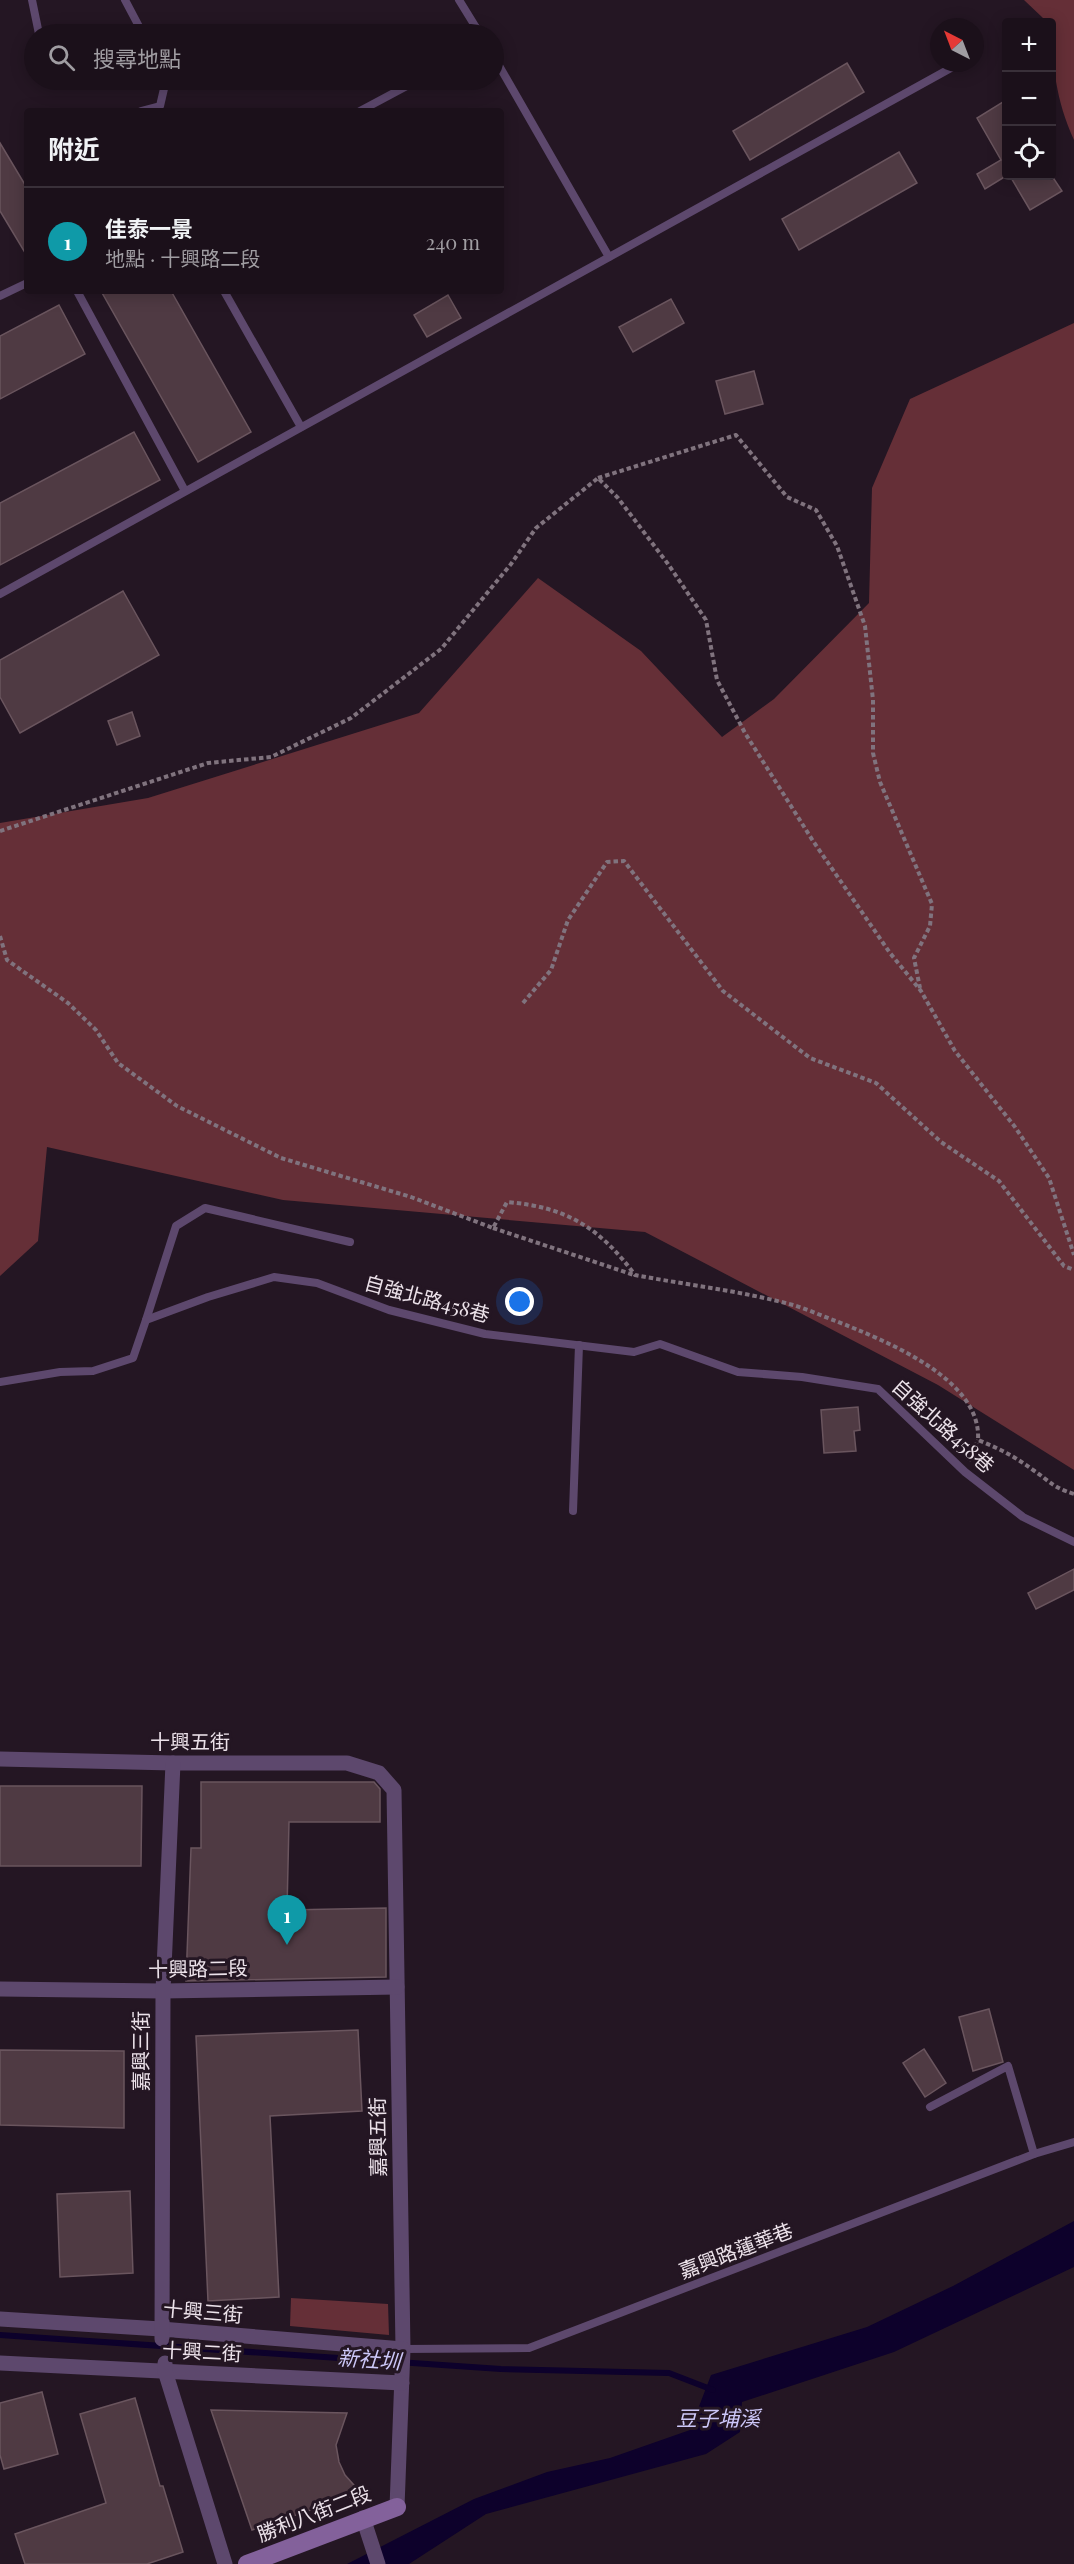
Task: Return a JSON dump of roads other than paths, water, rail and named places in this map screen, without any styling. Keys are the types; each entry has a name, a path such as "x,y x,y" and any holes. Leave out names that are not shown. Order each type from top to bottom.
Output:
{"street":[{"name":"十興五街","path":"0,1759 173,1763 347,1763 379,1773"},
{"name":"嘉興三街","path":"161,2334 163,1991 173,1763"},
{"name":"嘉興五街","path":"379,1773 394,1790 403,2351 397,2507"},
{"name":"十興路二段","path":"0,1989 163,1991 397,1987"},
{"name":"十興三街","path":"0,2319 161,2334 403,2351"},
{"name":"十興二街","path":"0,2364 165,2366 402,2380"},
{"path":"165,2366 225,2564"},
{"name":"勝利八街二段","path":"247,2564 397,2507"},
{"path":"363,2518 378,2564"}],"lane":[{"path":"32,0 37,24"},
{"path":"125,0 138,24"},
{"path":"459,0 474,24"},
{"path":"0,594 944,72"},
{"path":"504,74 609,257"},
{"path":"152,108 160,106 164,90"},
{"path":"366,108 399,90"},
{"path":"0,296 24,284"},
{"path":"79,294 185,491"},
{"path":"226,294 301,428"},
{"path":"0,1382 60,1372 93,1371 133,1358 176,1226 205,1208 350,1242"},
{"name":"自強北路458巷","path":"146,1320 208,1297 274,1277 317,1283 389,1310 485,1334 634,1352 660,1344 738,1372 802,1377 878,1389 965,1472 1023,1517 1074,1542"},
{"path":"573,1511 579,1346"},
{"path":"930,2107 1008,2066 1034,2154"},
{"name":"嘉興路蓮華巷","path":"403,2351 529,2348 1034,2154 1074,2142"}],"water":[{"name":"豆子埔溪","path":"1074,2221 1074,2267 894,2352 742,2402 740,2432 706,2454 486,2514 409,2564 347,2564 474,2499 547,2472 610,2458 690,2430 711,2375 867,2327 953,2286"}],"waterway":[{"name":"新社圳","path":"0,2335 501,2369 669,2373 713,2390"}],"place":[{"name":"佳泰一景","path":"287,1945"}]}
